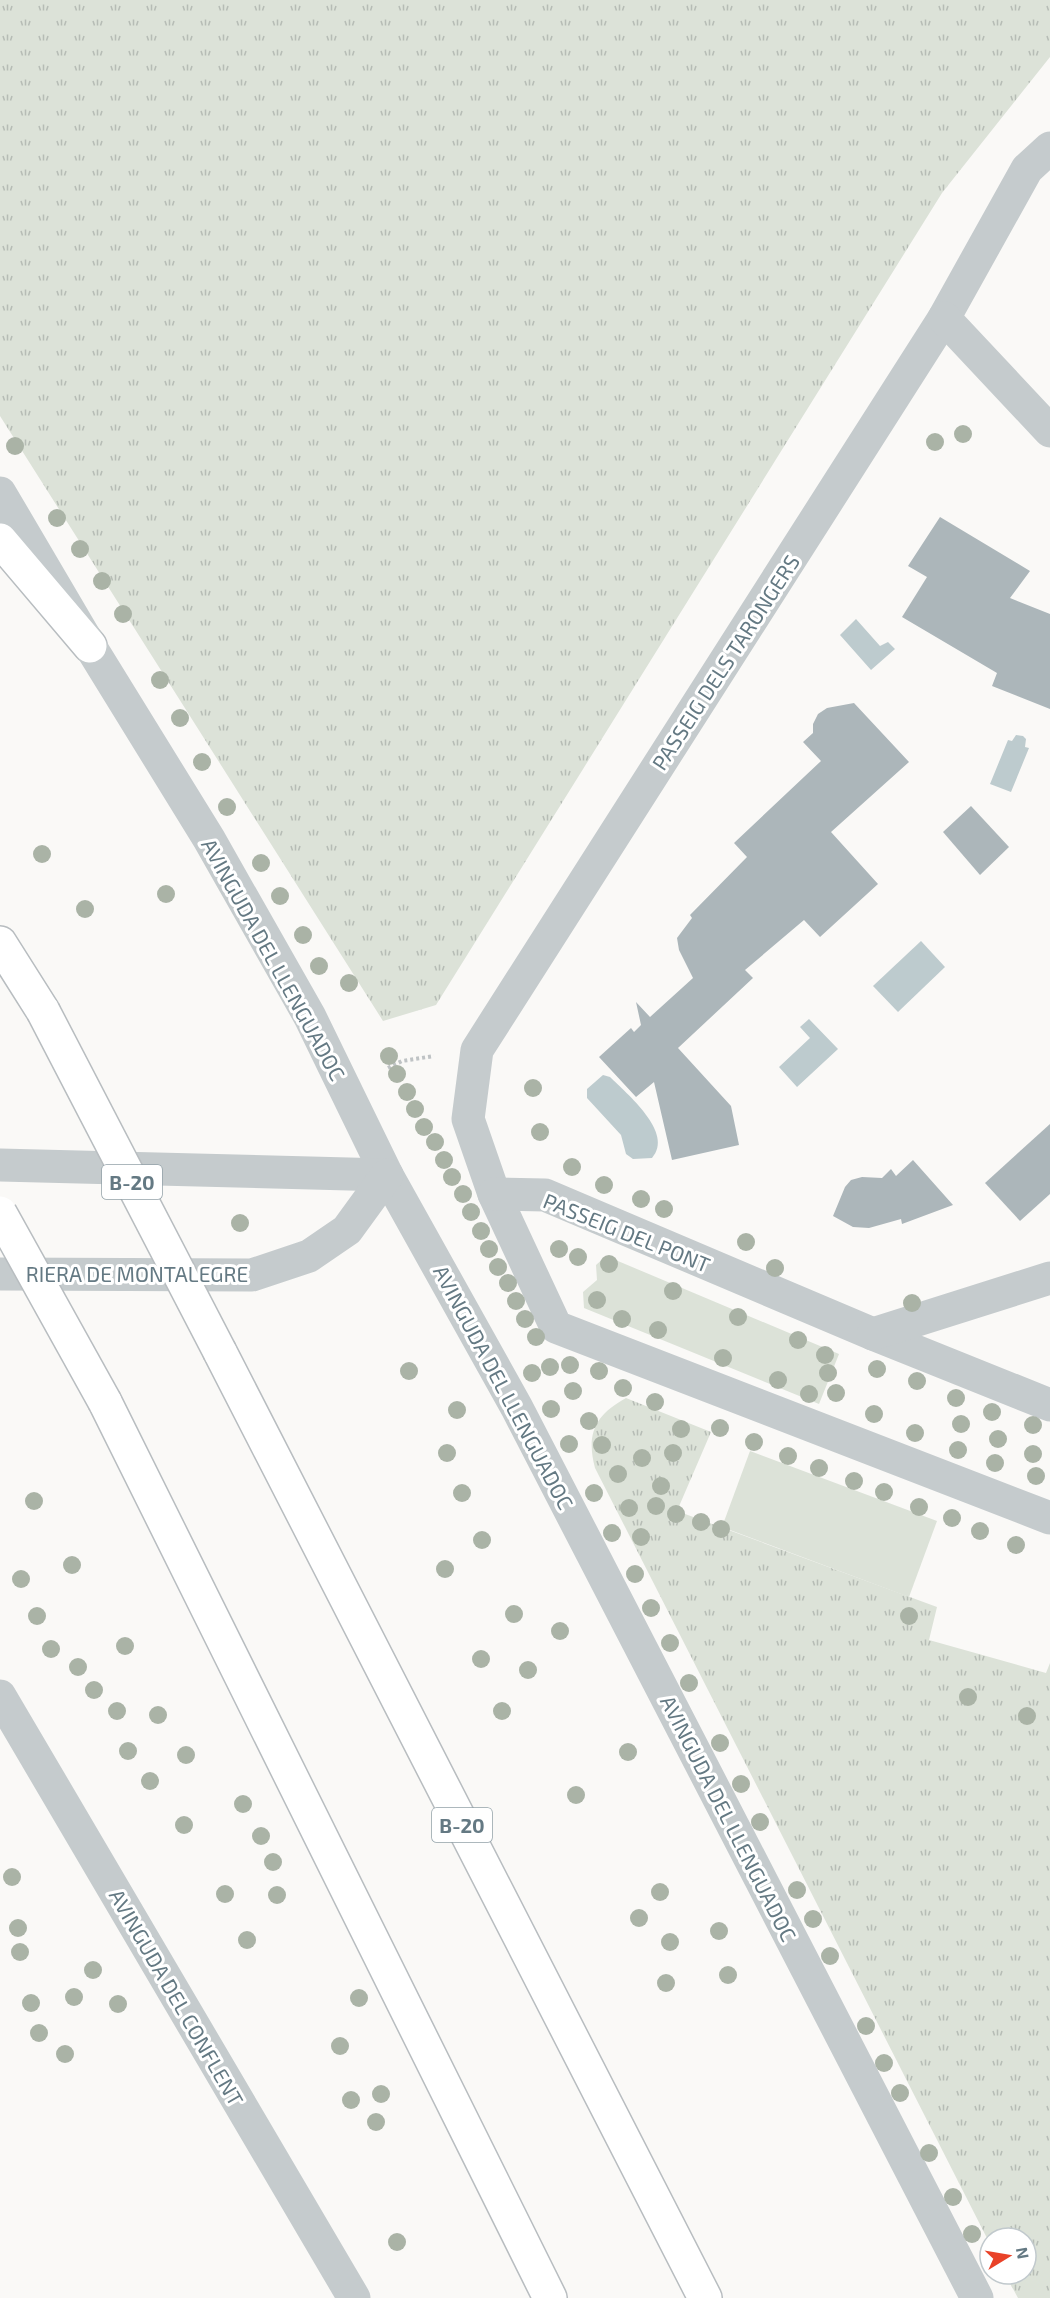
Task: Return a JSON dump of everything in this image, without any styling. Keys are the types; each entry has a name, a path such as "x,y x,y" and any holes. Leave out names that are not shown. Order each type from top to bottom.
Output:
{"highway":[{"path":"0,540 90,646"},
{"name":"B-20","path":"0,943 44,1011 705,2298"},
{"path":"0,1213 105,1402 550,2298"}],"street":[{"name":"PASSEIG DELS TARONGERS","path":"494,1194 468,1119 477,1050 944,318 1028,169 1050,148"},
{"path":"944,318 1050,431"},
{"name":"AVINGUDA DEL LLENGUADOC","path":"0,493 90,646 209,839 288,978 387,1175 517,1408 977,2298"},
{"path":"0,1165 387,1175"},
{"name":"RIERA DE MONTALEGRE","path":"0,1274 252,1275 309,1256 347,1230 387,1175"},
{"path":"494,1194 556,1327 1050,1518"},
{"name":"PASSEIG DEL PONT","path":"494,1194 545,1195 873,1334 1050,1405"},
{"path":"873,1334 1050,1278"},
{"name":"AVINGUDA DEL CONFLENT","path":"0,1696 354,2298"}],"green space":[{"path":"0,0 1050,0 1050,57 942,193 436,1005 383,1021 0,416"},
{"path":"606,1256 839,1354 819,1404 584,1308 583,1292 597,1280 596,1265"},
{"path":"626,1398 711,1432 677,1511 937,1607 929,1640 1046,1673 1050,1663 1050,2298 1018,2298 1012,2286 1038,2286 1038,2226 981,2226 595,1468 592,1456 593,1435 600,1419 615,1404"},
{"path":"750,1451 937,1521 909,1597 722,1527"}],"shaded area":[{"path":"856,619 880,646 888,642 895,649 871,670 840,635"},
{"path":"1016,735 1026,739 1025,747 1029,748 1011,792 990,784 1008,740 1012,741"},
{"path":"921,941 945,967 898,1012 873,986"},
{"path":"809,1019 838,1049 797,1087 779,1067 810,1038 800,1027"},
{"path":"603,1075 610,1077 646,1114 657,1137 657,1148 652,1158 633,1159 626,1154 621,1135 587,1098 587,1089"}],"building":[{"path":"940,517 1030,571 1010,598 1050,614 1050,709 992,686 997,673 902,617 927,577 908,566"},
{"path":"854,703 909,762 831,832 878,884 820,937 804,920 745,970 753,978 678,1048 731,1106 739,1145 672,1160 654,1082 636,1097 599,1057 631,1028 634,1032 641,1025 636,1002 650,1017 693,978 679,950 677,938 692,918 690,915 747,857 734,843 821,761 803,742 813,733 813,724 818,714 827,708"},
{"path":"971,806 1009,847 980,875 943,832"},
{"path":"1050,1124 1050,1194 1020,1221 985,1183"},
{"path":"913,1160 953,1205 902,1224 901,1219 869,1228 853,1227 833,1216 845,1187 851,1180 862,1177 882,1178 891,1169 896,1176"}]}
